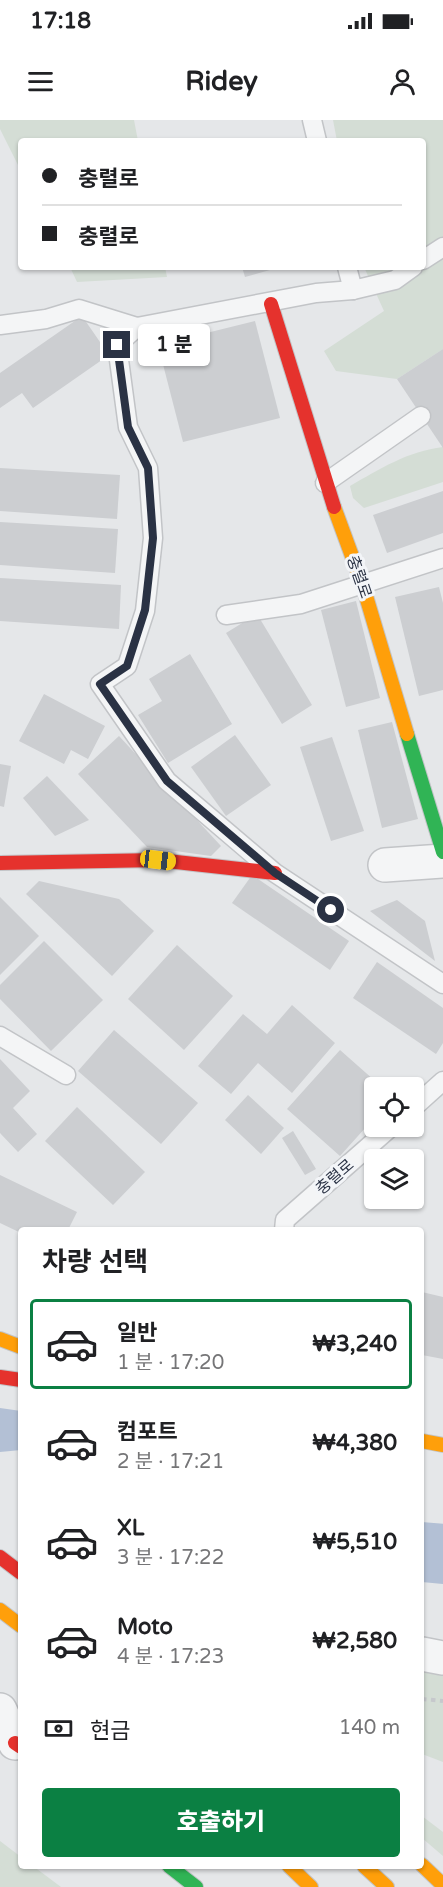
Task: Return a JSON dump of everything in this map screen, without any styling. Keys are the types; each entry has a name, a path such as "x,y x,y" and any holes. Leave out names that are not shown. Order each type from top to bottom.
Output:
{"main road":[{"name":"충렬로","path":"271,304 325,483 363,586 443,852"},
{"path":"0,863 158,860 275,873"},
{"path":"0,1339 18,1346"},
{"path":"0,1377 18,1380"},
{"path":"424,1442 443,1445"},
{"path":"0,1557 18,1571"},
{"path":"0,1610 18,1624"},
{"path":"424,1867 443,1885"},
{"path":"173,1869 196,1887"},
{"path":"292,1869 311,1887"},
{"path":"367,1869 387,1887"}],"street":[{"path":"385,865 443,861"},
{"path":"424,1654 443,1658"},
{"path":"0,1710 14,1744"}],"lane":[{"path":"312,120 316,138"},
{"path":"426,258 443,247"},
{"path":"348,270 353,290"},
{"path":"0,325 46,319 78,309 136,327 271,304 316,293 353,290 395,280 409,270"},
{"path":"136,327 117,345 128,427 148,468 153,538 150,569 145,610 127,666 100,684 167,781 275,873 443,984"},
{"path":"325,483 421,416"},
{"path":"226,615 301,604 363,586 443,558"},
{"path":"0,1036 66,1075"},
{"path":"424,1098 443,1081"},
{"name":"충렬로","path":"284,1227 285,1220 379,1137"}],"path":[{"path":"424,1699 443,1701"}],"shaded area":[{"path":"0,120 134,120 137,138 18,138 18,165 0,129"},
{"path":"333,120 443,120 443,349 397,379 336,371 324,351 384,311 365,270 426,270 426,138 336,138"},
{"path":"71,270 166,270 167,277 77,282"},
{"path":"443,447 443,482 364,508 353,498 350,486 372,473 418,452"},
{"path":"424,1672 443,1676 443,1762 424,1755"},
{"path":"424,1818 443,1832 443,1856 424,1840"},
{"path":"0,1841 18,1855 18,1869 37,1869 61,1887 0,1887"}],"water":[{"path":"0,1408 18,1411 18,1450 0,1452"}],"building":[{"path":"243,270 270,270 245,277"},
{"path":"82,316 109,355 33,408 22,393 0,408 0,373"},
{"path":"255,321 280,418 183,442 158,345"},
{"path":"443,349 443,448 397,379"},
{"path":"0,468 120,475 117,519 0,511"},
{"path":"443,491 443,533 387,553 373,515"},
{"path":"0,522 118,529 115,573 0,565"},
{"path":"0,578 121,585 119,629 0,621"},
{"path":"439,587 443,603 443,690 419,696 395,597"},
{"path":"356,601 380,698 346,707 321,610"},
{"path":"257,614 312,705 282,724 226,633"},
{"path":"190,654 232,724 168,763 138,715 162,701 149,679"},
{"path":"44,694 105,726 88,759 71,750 64,764 19,741"},
{"path":"392,722 418,819 382,828 358,730"},
{"path":"235,735 271,785 226,816 191,767"},
{"path":"119,736 221,846 211,856 147,847 78,774"},
{"path":"332,737 364,831 331,841 300,747"},
{"path":"0,764 11,766 4,807 0,806"},
{"path":"47,776 89,820 55,836 23,798"},
{"path":"252,875 349,941 330,970 232,903"},
{"path":"39,881 119,899 154,931 112,976 26,894"},
{"path":"0,897 39,936 0,975"},
{"path":"397,900 425,921 435,961 370,911"},
{"path":"44,941 103,1000 51,1051 0,999 0,985"},
{"path":"177,945 233,996 184,1050 128,999"},
{"path":"377,962 443,1008 443,1043 436,1054 353,998"},
{"path":"292,1005 335,1043 292,1093 258,1063 231,1094 198,1066 243,1014 267,1034"},
{"path":"114,1030 198,1103 161,1144 78,1071"},
{"path":"340,1050 371,1077 364,1077 364,1129 340,1156 287,1109"},
{"path":"0,1059 30,1091 13,1108 37,1134 18,1152 0,1133"},
{"path":"248,1095 284,1128 261,1154 225,1120"},
{"path":"77,1107 145,1172 113,1205 45,1141"},
{"path":"293,1131 316,1169 305,1175 282,1138"},
{"path":"0,1175 77,1212 70,1227 18,1227 18,1232 0,1223"},
{"path":"424,1292 443,1297 443,1359 424,1355"}],"waterway":[{"path":"424,1552 443,1554"}],"traffic: fast":[{"path":"407,734 443,852"},
{"path":"173,1869 196,1887"}],"traffic: slow":[{"path":"334,507 363,586 407,734"},
{"path":"0,1339 18,1346"},
{"path":"424,1441 443,1445"},
{"path":"0,1610 18,1624"},
{"path":"424,1867 443,1885"},
{"path":"292,1869 311,1887"},
{"path":"367,1869 387,1887"}],"traffic: jam":[{"path":"271,304 334,507"},
{"path":"0,863 158,860 275,873"},
{"path":"0,1377 18,1380"},
{"path":"0,1557 18,1571"}],"route":[{"path":"117,345 128,427 148,468 153,538 145,610 127,666 100,684 167,781 275,873 331,910"}]}
